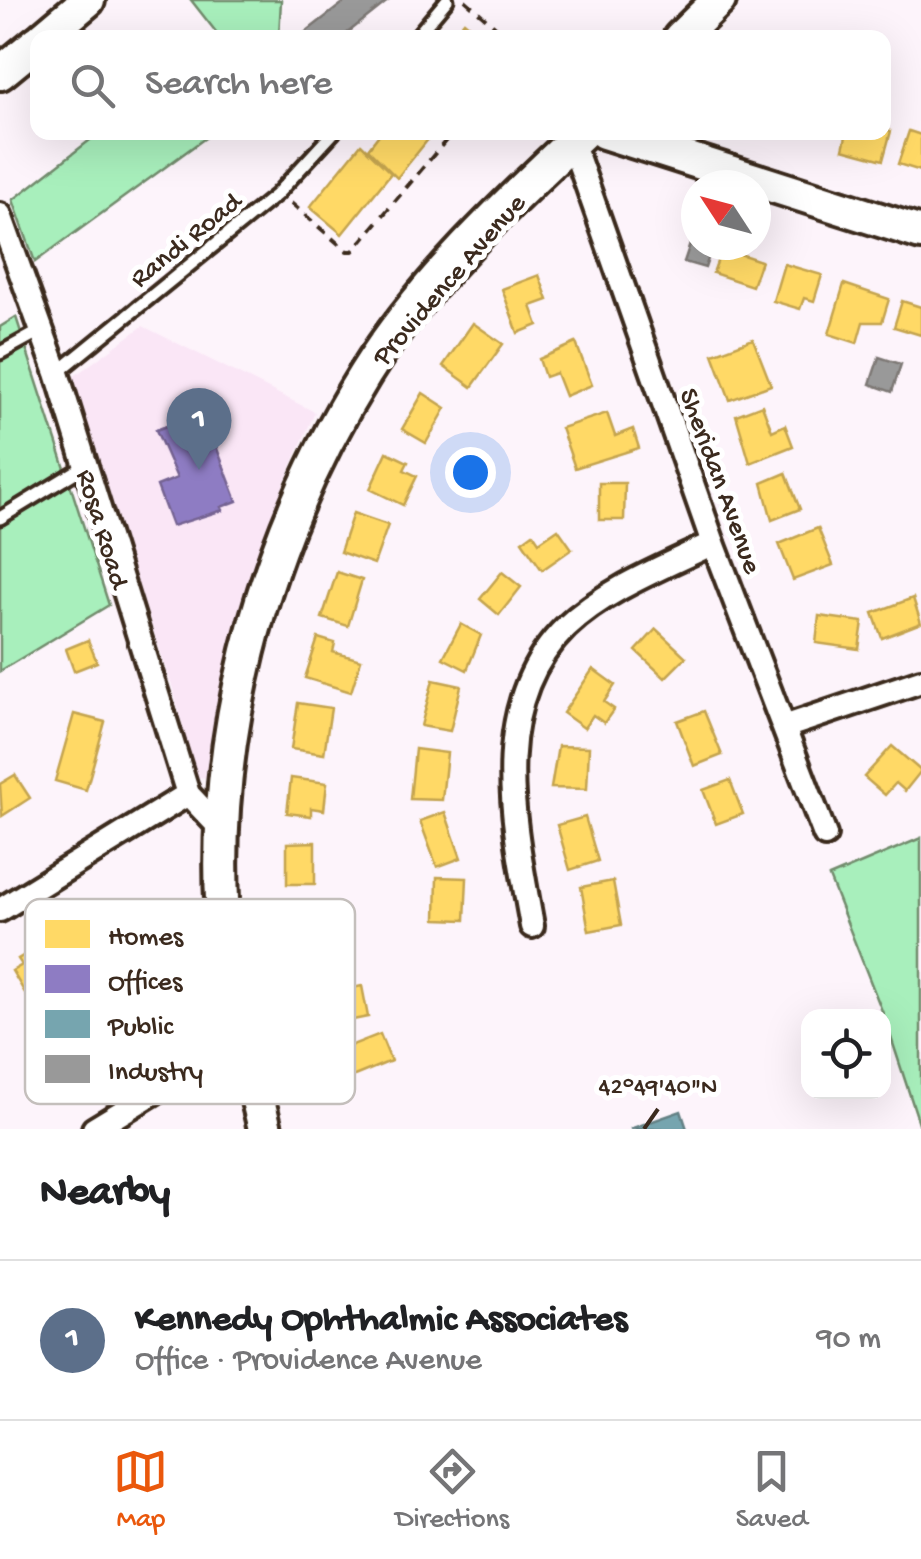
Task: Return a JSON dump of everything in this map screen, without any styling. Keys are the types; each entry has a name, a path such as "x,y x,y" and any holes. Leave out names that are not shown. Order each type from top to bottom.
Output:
{"street":[{"path":"52,30 88,0"},
{"path":"688,30 719,0"},
{"path":"0,74 30,48"},
{"name":"Providence Avenue","path":"222,899 223,831 238,700 267,580 320,458 367,372 428,292 518,194 575,140"},
{"name":"Sheridan Avenue","path":"578,140 712,543 787,726 825,835"},
{"path":"629,140 921,233"},
{"name":"Rosa Road","path":"0,215 57,374 188,794 223,831"},
{"path":"532,926 509,794 515,734 536,667 566,627 614,592 712,543"},
{"path":"787,726 921,681"},
{"path":"0,910 188,794"},
{"path":"94,1129 135,1104"},
{"path":"259,1104 265,1129"}],"lane":[{"path":"422,30 447,0"},
{"name":"Randi Road","path":"57,374 279,192 327,140"},
{"path":"0,352 42,330"},
{"path":"0,518 85,466"}],"path":[{"path":"465,0 499,30"},
{"path":"279,192 347,252 353,251 446,140"}],"shaded area":[{"path":"143,326 315,412 284,483 249,588 225,682 211,778 196,777 173,689 69,380"}],"green space":[{"path":"191,0 281,0 279,30 215,30"},
{"path":"90,140 202,140 35,262 13,200"},
{"path":"16,317 109,605 0,671 0,327"},
{"path":"921,838 921,1129 891,1037 891,1009 881,1009 829,877"}],"building: Homes":[{"path":"464,21 475,30 457,30"},
{"path":"909,131 921,135 921,171 898,164"},
{"path":"375,140 428,140 397,178 368,149"},
{"path":"845,140 889,140 883,160 843,149"},
{"path":"361,144 391,173 342,234 310,207"},
{"path":"718,260 761,261 752,286 713,273"},
{"path":"784,264 822,275 814,301 804,298 800,309 773,301"},
{"path":"539,275 548,300 531,306 538,325 518,333 502,289"},
{"path":"844,284 889,299 882,322 863,322 857,343 829,334"},
{"path":"902,301 921,307 921,335 894,327"},
{"path":"473,323 503,344 472,387 443,366"},
{"path":"753,339 771,385 730,400 713,354"},
{"path":"576,343 592,385 565,396 556,373 545,377 539,359"},
{"path":"423,393 446,408 426,443 402,429"},
{"path":"762,405 772,431 785,425 793,446 750,463 736,415"},
{"path":"607,413 615,436 633,429 639,448 575,468 561,428"},
{"path":"387,452 408,462 404,470 417,476 403,505 370,489"},
{"path":"786,473 800,509 772,520 762,483"},
{"path":"599,483 625,483 624,520 599,520"},
{"path":"353,513 388,525 374,564 340,552"},
{"path":"818,528 833,565 793,580 779,544"},
{"path":"558,529 572,549 542,570 522,541 533,533 539,542"},
{"path":"337,572 362,580 348,626 322,618"},
{"path":"502,572 521,587 499,615 480,599"},
{"path":"913,598 921,623 882,638 873,613"},
{"path":"819,616 863,622 859,649 816,643"},
{"path":"461,624 481,635 467,670 443,658"},
{"path":"656,629 686,657 665,678 636,651"},
{"path":"318,638 335,643 333,652 361,660 351,692 305,678"},
{"path":"88,640 97,662 74,671 66,649"},
{"path":"593,669 615,685 604,702 614,709 604,723 593,715 584,728 563,713"},
{"path":"433,680 461,686 450,731 421,726"},
{"path":"298,703 331,708 324,754 291,749"},
{"path":"704,711 722,755 694,766 677,721"},
{"path":"74,714 105,722 86,790 55,781"},
{"path":"558,746 589,747 587,789 551,788"},
{"path":"892,746 921,771 905,791 896,783 885,795 864,777"},
{"path":"415,749 447,753 442,800 410,799"},
{"path":"15,775 30,798 2,816 0,784"},
{"path":"291,778 327,783 324,810 311,808 311,816 287,813"},
{"path":"730,780 743,814 716,824 703,790"},
{"path":"445,812 461,858 437,867 420,821"},
{"path":"585,817 598,861 570,870 557,825"},
{"path":"315,842 315,884 287,884 287,843"},
{"path":"437,877 467,878 465,920 436,919"},
{"path":"613,881 621,925 589,931 581,887"},
{"path":"25,955 25,993 12,971 22,965 18,959"},
{"path":"362,986 368,1017 355,1020 355,987"},
{"path":"380,1034 391,1061 355,1076 355,1044"}],"building: Offices":[{"path":"203,412 237,501 221,507 223,510 172,526 157,486 177,478 156,430"}],"building: Public":[{"path":"681,1111 687,1129 630,1129"}],"building: Industry":[{"path":"347,0 389,0 351,30 308,30"},
{"path":"685,260 708,260 705,268"},
{"path":"879,357 901,364 892,392 870,384"}],"place":[{"name":"Kennedy Ophthalmic Associates","path":"199,470"}]}
